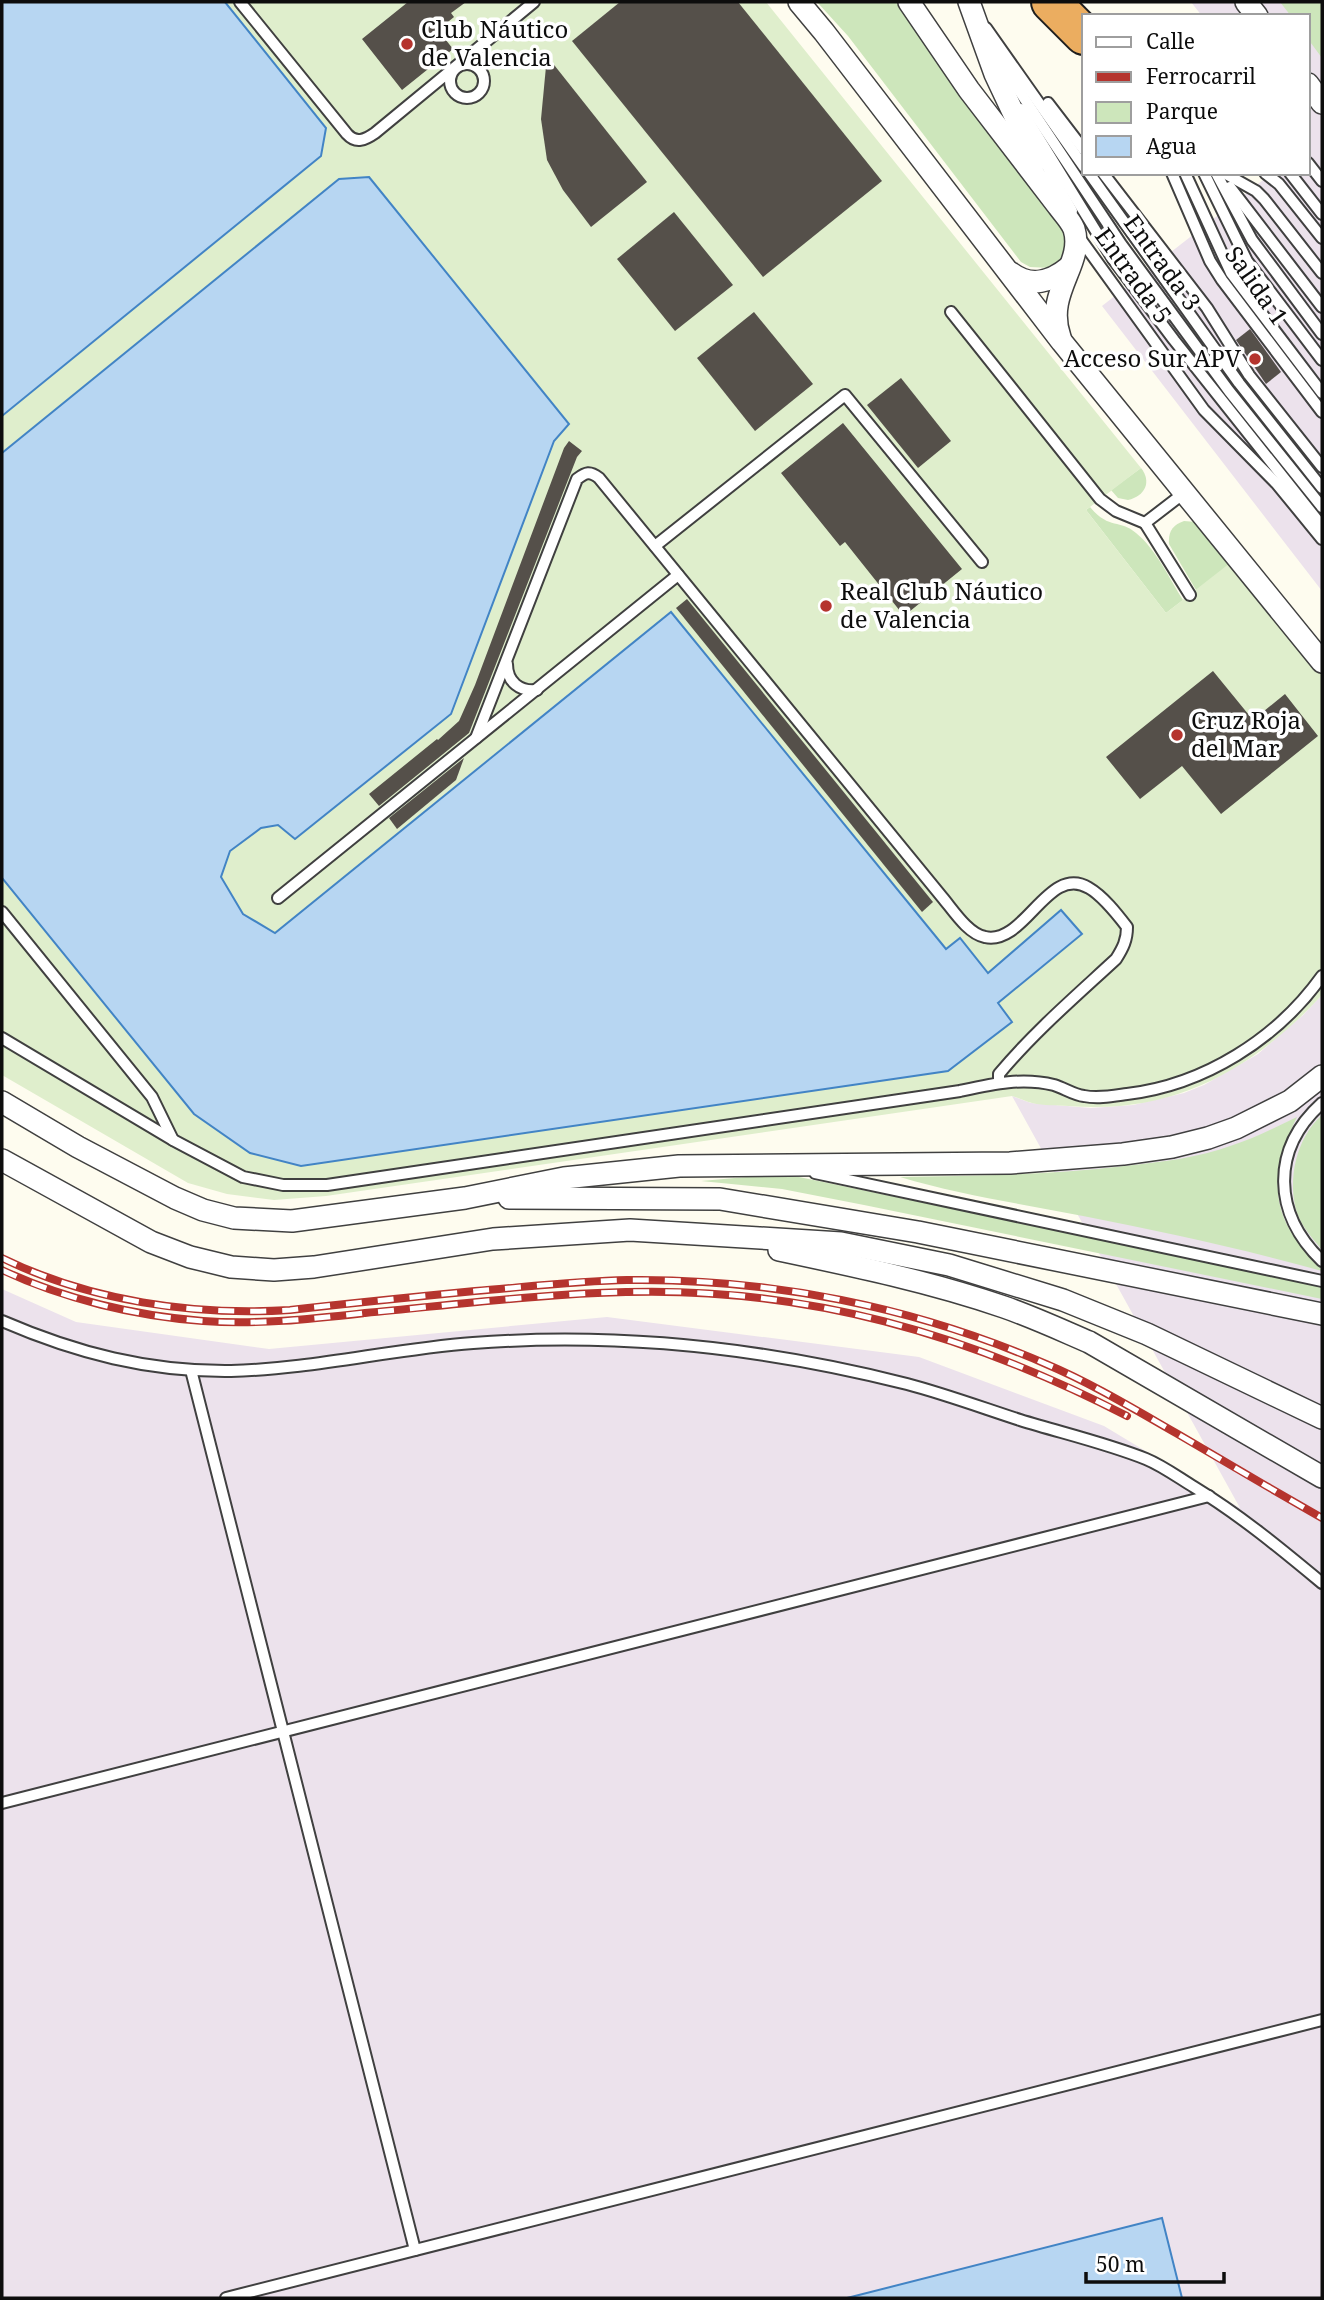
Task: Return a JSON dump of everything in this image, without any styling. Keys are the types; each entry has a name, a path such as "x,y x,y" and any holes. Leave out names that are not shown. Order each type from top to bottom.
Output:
{"highway":[{"path":"1051,2 1082,33"}],"street":[{"path":"802,2 1062,342 1322,662"},
{"path":"909,2 957,73 1074,229 1076,246 1056,302 1056,326 1062,342"},
{"path":"1067,2 1082,25"},
{"path":"971,3 1003,92 1058,206"},
{"path":"1310,87 1322,103"},
{"path":"1007,270 1018,278 1037,282 1058,276 1069,267"},
{"path":"2,1105 148,1186 203,1210 234,1218 292,1221 465,1198 564,1178 679,1166 1010,1163 1073,1159 1172,1147 1208,1138 1262,1117 1290,1101 1322,1076"},
{"path":"2,1160 151,1241 190,1257 231,1267 274,1270 314,1267 493,1239 630,1230 841,1243 949,1265 1063,1300 1137,1329 1322,1418"},
{"path":"465,1198 720,1199 918,1232 1322,1314"},
{"path":"709,1235 912,1279 1007,1308 1089,1342 1322,1476"}],"lane":[{"path":"240,2 352,140 367,138 375,133 534,2"},
{"path":"971,3 1082,147"},
{"path":"971,3 1082,164"},
{"name":"Entrada 3","path":"981,33 1121,244 1229,391 1322,508"},
{"path":"481,47 476,59 482,71 483,88 475,96 465,98 456,94 451,86 451,76 456,67 467,63 482,71"},
{"path":"991,63 1113,259 1322,526"},
{"path":"1003,92 1111,281"},
{"path":"1310,166 1322,181"},
{"path":"1090,175 1240,383 1322,488"},
{"path":"1104,175 1207,308 1249,375 1322,467"},
{"name":"Salida 1","path":"1173,175 1210,261 1322,412"},
{"path":"1186,175 1231,273 1322,393"},
{"path":"1205,175 1247,261 1322,360"},
{"path":"1221,175 1252,240 1322,334"},
{"path":"1222,175 1322,307"},
{"path":"1224,175 1255,191 1264,199 1322,273"},
{"path":"1268,175 1279,184 1322,238"},
{"path":"1292,175 1322,214"},
{"name":"Entrada 5","path":"1074,229 1204,410 1277,484 1322,539"},
{"path":"951,312 1100,499 1116,511 1145,523 1190,595"},
{"path":"655,546 845,394 982,562"},
{"path":"1304,443 1322,453"},
{"path":"476,738 577,479 585,473 592,473 599,478 942,897 974,932 997,938 1011,931 1055,889 1069,884 1082,884 1092,889 1127,927 1124,948 1116,959 1046,1024 1007,1065 999,1074 999,1083"},
{"path":"1145,523 1184,493"},
{"path":"278,898 678,575"},
{"path":"507,662 507,673 517,687 527,691 537,690"},
{"path":"2,912 152,1097 173,1140"},
{"path":"2,1038 173,1140 243,1177 283,1185 327,1185 999,1083 1027,1081 1057,1086 1084,1096 1106,1097 1145,1092 1184,1081 1216,1067 1264,1035 1297,1007 1322,976"},
{"path":"1322,1103 1293,1138 1284,1181 1287,1211 1301,1239 1322,1262"},
{"path":"778,1165 1322,1282"},
{"path":"2,1321 68,1348 121,1361 191,1370 232,1371 286,1367 422,1348 544,1339 682,1343 751,1352 908,1384 1147,1460 1209,1496 1322,1583"},
{"path":"191,1370 415,2250"},
{"path":"2,1803 1209,1496"},
{"path":"226,2298 1322,2020"}],"shaded area":[{"path":"1191,2 1322,2 1322,591 1102,306 1269,175 1310,175 1310,14 1200,14"},
{"path":"1322,995 1322,2298 1182,2298 1162,2218 847,2298 2,2298 2,1289 76,1322 269,1349 607,1317 919,1357 1104,1426 1240,1508 1012,1096 1031,1103 1091,1108 1133,1105 1184,1093 1204,1085 1258,1054"}],"green space":[{"name":"Real Club Náutico de Valencia","path":"225,2 766,2 1141,468 1086,510 1166,613 1230,563 1322,665 1322,995 1268,1045 1239,1065 1209,1082 1143,1103 1107,1107 1050,1105 1032,1103 1012,1096 326,1196 274,1200 227,1194 188,1183 2,1075 2,878 194,1114 1012,1022 997,1004 1082,934 1061,910 988,973 960,939 946,950 671,612 274,934 243,914 221,876 230,851 262,827 278,825 295,838 554,441 569,424 369,177 340,179 2,453 2,416 321,156 326,128"},
{"path":"817,2 897,2 951,81 1067,235 1064,254 1051,268 1030,267 1021,262 848,36"},
{"path":"1280,2 1322,2 1322,58 1310,42 1310,14 1289,14"},
{"path":"1141,468 1146,478 1142,492 1128,500 1118,498 1111,490"},
{"path":"1090,507 1103,519 1125,526 1143,540 1156,555 1183,600 1166,613 1086,510"},
{"path":"1184,521 1196,522 1316,669 1196,590 1169,544 1172,529"},
{"path":"1322,1115 1322,1250 1299,1218 1293,1187 1300,1147 1313,1124"},
{"path":"1297,1117 1280,1163 1278,1193 1286,1223 1322,1271 1203,1241 968,1194 900,1177 1040,1173 1166,1161 1241,1142"},
{"path":"758,1176 799,1177 1283,1277 1322,1288 1322,1299 782,1189 701,1181"}],"water":[{"path":"2,2 225,2 326,128 321,156 2,416"},
{"path":"369,177 569,424 554,441 451,714 295,839 278,825 261,828 230,851 221,877 243,914 275,933 671,612 946,949 960,938 988,973 1061,910 1082,934 998,1003 1012,1022 948,1071 301,1166 250,1153 194,1114 2,878 2,453 339,179"},
{"path":"1162,2218 1182,2298 847,2298"}],"building":[{"name":"Club Náutico de Valencia","path":"408,2 466,2 451,13 454,17 438,30 453,49 402,90 362,39"},
{"path":"620,2 738,2 882,181 763,277 572,41"},
{"path":"547,56 647,182 591,227 563,190 547,160 541,119"},
{"path":"674,212 733,285 675,331 617,259"},
{"path":"754,312 813,384 755,431 697,358"},
{"path":"1250,329 1281,372 1266,384 1236,340"},
{"path":"901,378 951,441 918,468 867,405"},
{"path":"843,423 962,569 904,616 845,542 840,546 781,473"},
{"path":"569,441 582,451 577,457 469,733 379,806 369,794 459,721"},
{"path":"687,599 933,902 922,912 676,608"},
{"path":"1213,671 1253,720 1285,694 1318,736 1221,814 1182,766 1140,799 1106,757"},
{"path":"464,758 456,780 397,829 389,818"}],"railway":[{"path":"2,1258 36,1273 106,1295 179,1308 216,1310 290,1310 475,1291 627,1280 734,1284 841,1300 945,1327 1063,1371 1322,1518"},
{"path":"2,1270 50,1290 100,1305 177,1319 224,1322 305,1319 593,1293 693,1293 758,1298 822,1307 946,1339 1007,1361 1127,1416"}],"place":[{"name":"Club Náutico de Valencia","path":"407,44"},
{"name":"Acceso Sur APV","path":"1255,359"},
{"name":"Real Club Náutico de Valencia","path":"826,606"},
{"name":"Cruz Roja del Mar","path":"1177,735"}]}
